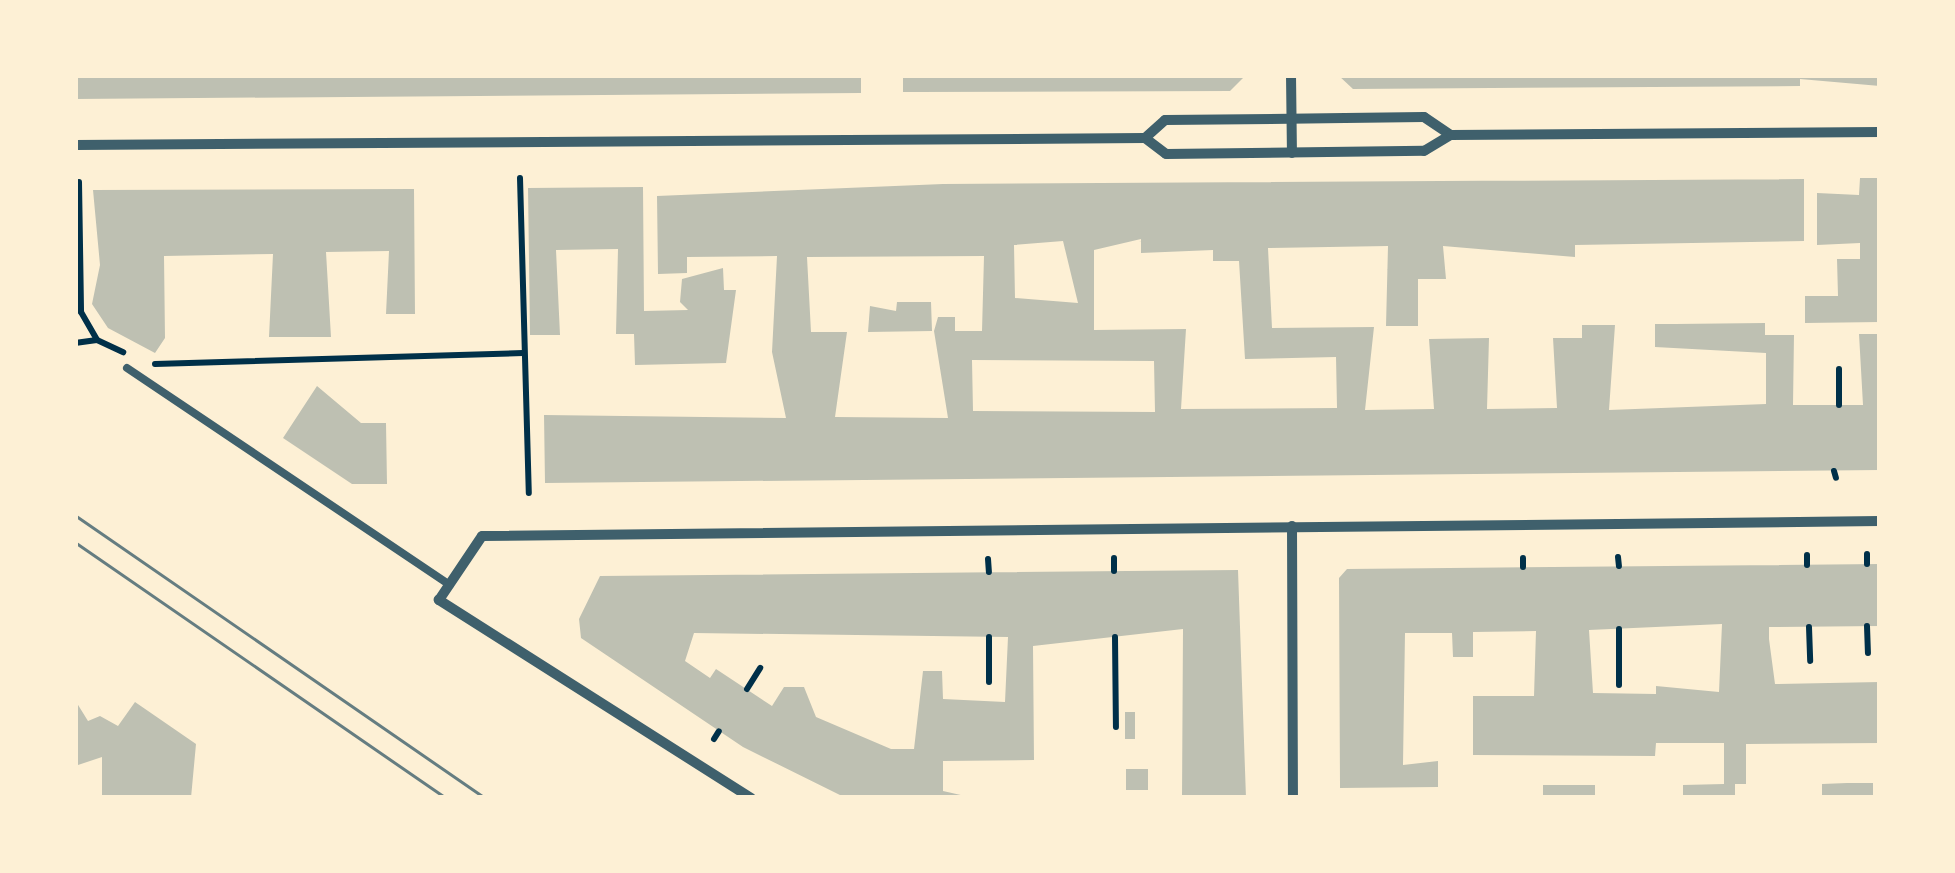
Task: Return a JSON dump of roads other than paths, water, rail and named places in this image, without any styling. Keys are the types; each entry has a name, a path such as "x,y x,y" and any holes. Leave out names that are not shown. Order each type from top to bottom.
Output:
{"street":[{"path":"1292,75 1292,153"},
{"path":"1146,138 1165,120 1292,118 1424,117 1452,134 1880,132"},
{"path":"75,145 1146,138 1166,154 1424,152 1452,134"},
{"path":"751,798 439,600 482,536 1880,520"},
{"path":"1292,526 1293,798"}],"lane":[{"path":"127,368 450,584"}],"tram line":[{"path":"75,515 485,798"},
{"path":"75,542 446,798"}]}
